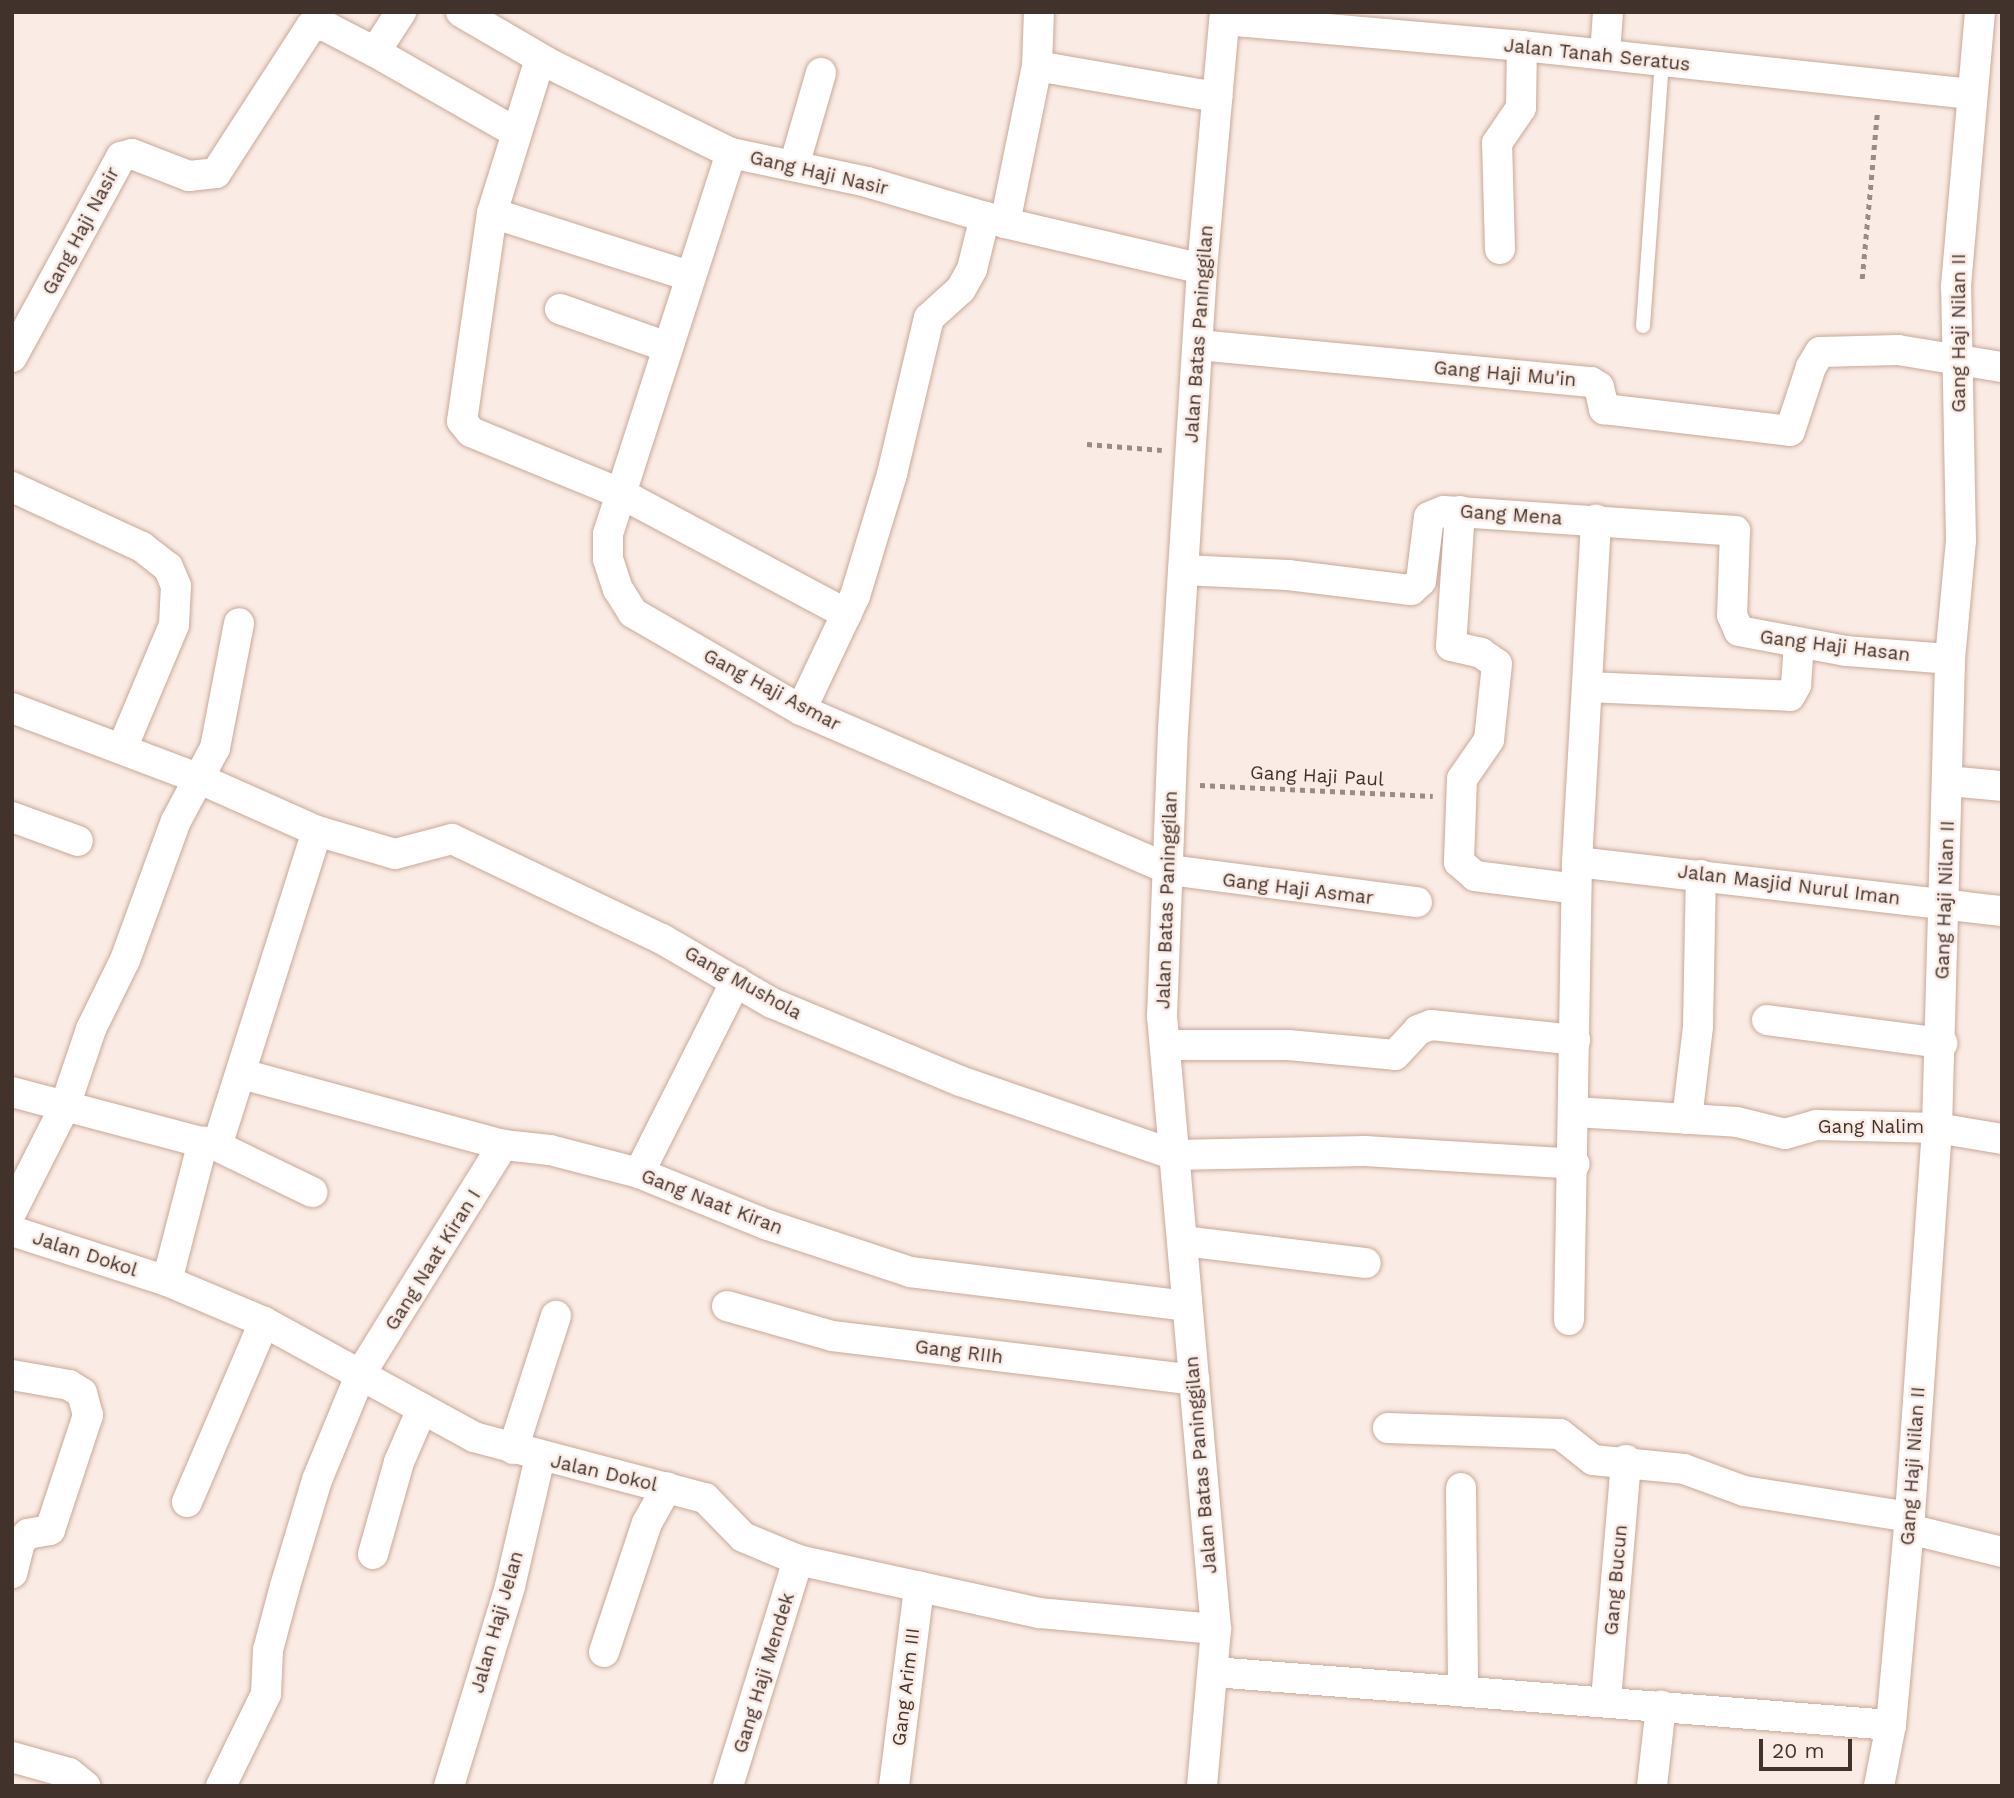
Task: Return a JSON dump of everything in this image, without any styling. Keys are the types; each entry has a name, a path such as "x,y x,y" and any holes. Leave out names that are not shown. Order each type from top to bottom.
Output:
{"street":[{"path":"375,52 401,12"},
{"name":"Gang Haji Nasir","path":"461,12 540,59 731,153 794,166 995,220 1202,269"},
{"path":"801,710 846,614 892,474 929,318 961,289 995,220 1037,66 1039,12"},
{"path":"1605,54 1608,12"},
{"name":"Gang Haji Nilan II","path":"1879,1786 1891,1725 1910,1523 1942,1043 1950,659 1961,541 1955,360 1970,94 1980,12"},
{"name":"Jalan Tanah Seratus","path":"1225,16 1292,19 1970,94"},
{"name":"Jalan Batas Paninggilan","path":"1202,1786 1216,1629 1162,1016 1183,570 1202,269 1225,16"},
{"name":"Gang Haji Nasir","path":"12,357 121,158 132,154 189,176 216,173 311,26 341,22 375,52 517,133"},
{"path":"1500,249 1497,143 1521,108 1522,46"},
{"path":"540,59 492,213 462,421 471,432 620,493 846,614"},
{"path":"1037,66 1217,97"},
{"path":"794,166 821,73"},
{"name":"Gang Haji Asmar","path":"731,153 608,534 608,559 618,589 633,613 801,710 1170,870 1417,902"},
{"path":"492,213 690,276"},
{"path":"560,309 667,348"},
{"name":"Gang Haji Mu'in","path":"1198,345 1591,382 1599,387 1604,409 1790,431 1811,367 1821,352 1898,350 1955,360"},
{"path":"1955,360 2002,367"},
{"path":"12,487 142,547 168,567 176,586 174,625 122,749"},
{"name":"Gang Mena","path":"1183,570 1289,575 1411,590 1421,581 1429,517 1444,511 1735,531"},
{"path":"1460,511 1451,646 1481,653 1497,664 1489,740 1464,772 1461,797"},
{"path":"1569,1320 1575,1164 1576,875 1596,520"},
{"name":"Gang Haji Hasan","path":"1735,531 1735,624 1749,635 1950,659"},
{"path":"12,1211 65,1106 91,1029 125,960 176,821 200,779 225,712 239,623"},
{"path":"1587,687 1790,696 1796,685 1799,643"},
{"name":"Gang Mushola","path":"12,708 200,779 317,831 395,854 452,839 662,939 772,1003 901,1058 1175,1155"},
{"path":"1948,781 2002,786"},
{"name":"Jalan Masjid Nurul Iman","path":"1461,797 1458,854 1464,870 1475,876 1700,875 1945,902 2002,911"},
{"path":"12,817 78,841"},
{"path":"167,1281 210,1144 242,1074 317,831"},
{"path":"1687,1119 1698,1027 1700,875"},
{"path":"639,1173 736,981"},
{"path":"1767,1020 1942,1043"},
{"path":"1166,1045 1288,1045 1395,1055 1398,1047 1431,1025 1575,1040"},
{"name":"Gang Naat Kiran","path":"242,1074 503,1145 550,1150 639,1173 768,1225 920,1274 1186,1306"},
{"path":"12,1092 210,1144 312,1192"},
{"name":"Gang Nalim","path":"1575,1112 1737,1122 1785,1134 1817,1125 1937,1128 2002,1139"},
{"name":"Gang Naat Kiran I","path":"221,1786 266,1694 268,1650 285,1586 317,1480 361,1373 503,1145"},
{"path":"1175,1155 1365,1151 1575,1164"},
{"name":"Jalan Dokol","path":"12,1231 167,1281 264,1322 474,1437 526,1453 705,1498 743,1537 798,1560 1039,1613 1216,1629"},
{"path":"1183,1241 1366,1263"},
{"name":"Gang RIIh","path":"727,1306 832,1336 1194,1380"},
{"name":"Jalan Haji Jelan","path":"449,1786 510,1586 526,1453 556,1316"},
{"path":"187,1502 264,1322"},
{"path":"12,1375 69,1385 82,1392 88,1415 50,1530 28,1534 20,1542 12,1573"},
{"path":"373,1554 395,1475 422,1409"},
{"path":"1388,1429 1560,1434 1593,1460 1626,1460 1684,1469 1745,1491 1910,1523 2002,1552"},
{"name":"Gang Bucun","path":"1606,1700 1626,1460"},
{"path":"604,1652 647,1523 667,1487"},
{"path":"1461,1488 1463,1689"},
{"name":"Gang Haji Mendek","path":"728,1786 798,1560"},
{"name":"Gang Arim III","path":"894,1786 919,1587"},
{"path":"1214,1672 1606,1700 1891,1725"},
{"path":"1652,1786 1661,1706"},
{"path":"12,1757 69,1773 85,1786"}],"lane":[{"path":"1643,326 1662,62"}],"path":[{"path":"1862,279 1880,84"},
{"path":"1087,444 1191,452"},
{"name":"Gang Haji Paul","path":"1171,784 1461,797"}]}
